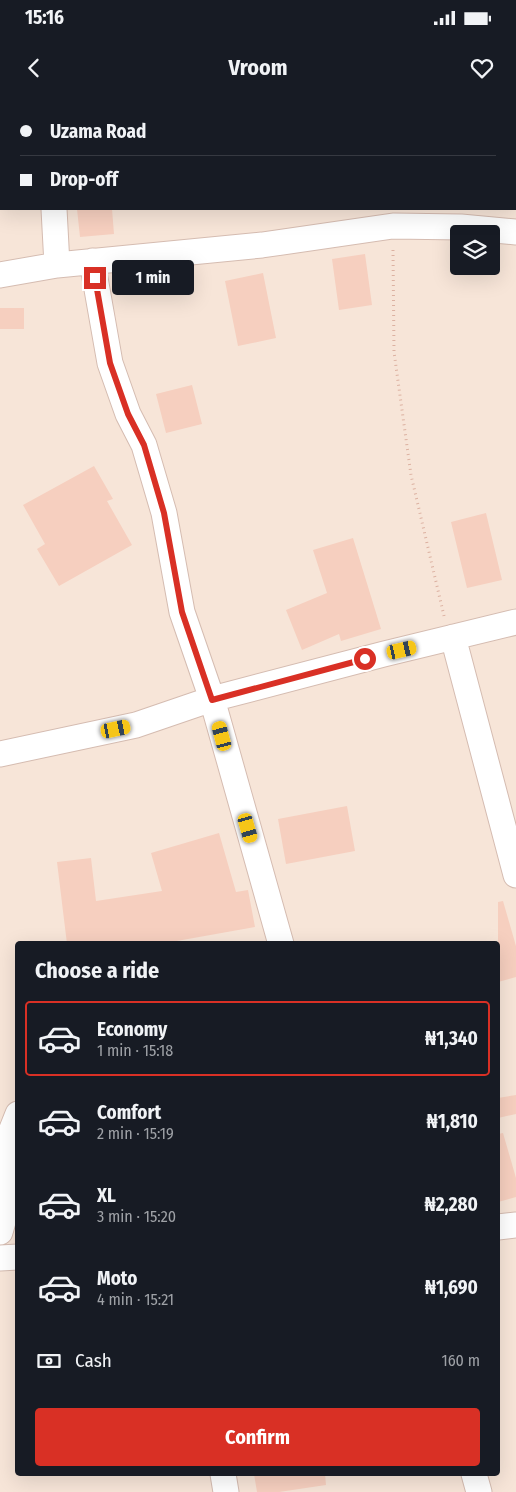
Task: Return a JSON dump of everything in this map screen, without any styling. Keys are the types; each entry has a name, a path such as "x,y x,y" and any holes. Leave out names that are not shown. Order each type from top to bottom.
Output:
{"street":[{"path":"54,210 57,264"},
{"path":"0,275 57,264 262,245 393,218 516,232"},
{"path":"92,261 110,363 128,414 144,445 164,513 182,612 212,700 280,941"},
{"path":"0,754 136,725 212,700 516,622"},
{"path":"453,637 516,875"},
{"path":"0,1232 6,1212 10,1134 15,1122"},
{"path":"500,1227 516,1225"},
{"path":"0,1258 15,1257"},
{"path":"223,1476 226,1492"},
{"path":"474,1476 478,1492"}],"path":[{"path":"393,218 394,352 410,466 444,617 453,637"}],"shaded area":[{"path":"0,210 516,210 516,1492 0,1492"}],"building":[{"path":"77,210 112,210 114,234 80,237"},
{"path":"365,254 372,305 339,310 332,259"},
{"path":"263,273 276,338 238,346 225,281"},
{"path":"0,308 24,308 24,329 0,329"},
{"path":"192,385 202,424 166,433 156,394"},
{"path":"94,466 113,499 107,501 132,545 59,586 37,549 45,544 23,505"},
{"path":"486,513 502,580 467,588 451,522"},
{"path":"353,538 381,629 341,641 339,634 302,650 286,610 327,593 313,550"},
{"path":"347,806 355,851 286,864 278,819"},
{"path":"219,833 236,892 248,890 255,927 177,941 67,941 57,862 91,858 96,901 162,891 151,853"},
{"path":"503,901 516,946 516,977 500,981 500,941 498,941 498,902"},
{"path":"516,1095 516,1114 500,1118 500,1098"},
{"path":"503,1133 516,1178 516,1197 500,1201 500,1134"},
{"path":"254,1476 325,1476 326,1485 279,1492 257,1492"}],"route":[{"path":"95,278 110,363 128,414 144,445 164,513 182,612 212,700 365,659"}]}
